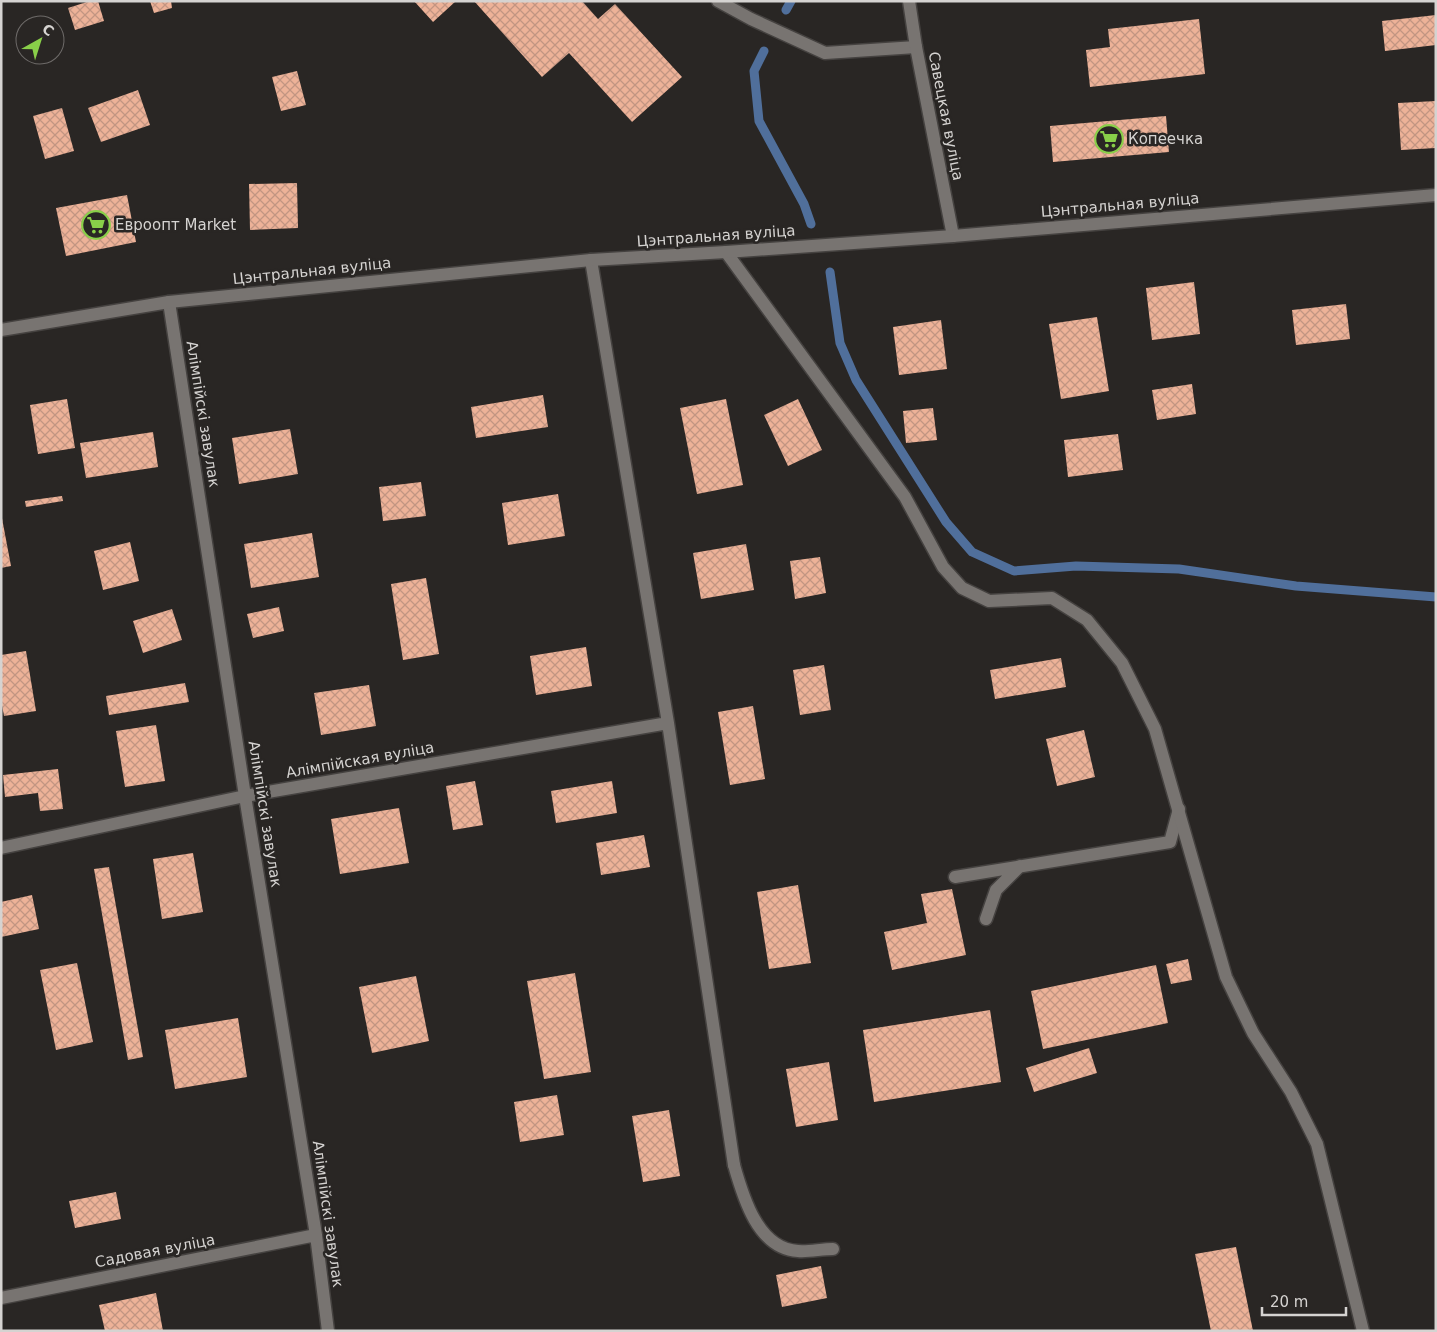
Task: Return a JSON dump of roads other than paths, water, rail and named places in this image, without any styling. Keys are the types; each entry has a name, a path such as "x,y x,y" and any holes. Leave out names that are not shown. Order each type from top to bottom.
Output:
{"street":[{"path":"718,1 750,20 825,53 916,47"},
{"name":"Савецкая вуліца","path":"909,1 916,47 953,236"},
{"name":"Цэнтральная вуліца","path":"1,330 169,302 591,260 953,236 1436,195"},
{"path":"726,252 905,497 943,567 962,588 989,602 1052,598 1087,620 1122,663 1155,729 1226,977 1252,1033 1291,1092 1317,1144 1363,1331"},
{"path":"591,260 668,723 734,1166 744,1198 758,1225 775,1244 796,1251 833,1249"},
{"name":"Алімпійскі завулак","path":"169,302 245,796 316,1235 328,1331"},
{"name":"Алімпійская вуліца","path":"1,848 245,796 668,723"},
{"path":"955,877 1170,842 1179,809"},
{"path":"986,919 996,890 1020,866"},
{"name":"Садовая вуліца","path":"1,1298 316,1235"}],"waterway":[{"path":"786,10 791,1"},
{"path":"764,51 754,71 759,121 804,204 811,224"},
{"path":"830,272 840,343 856,380 946,522 972,552 1014,571 1076,566 1179,569 1296,586 1436,597"}],"place":[{"name":"Копеечка","path":"1109,139"},
{"name":"Евроопт Market","path":"96,225"}]}
